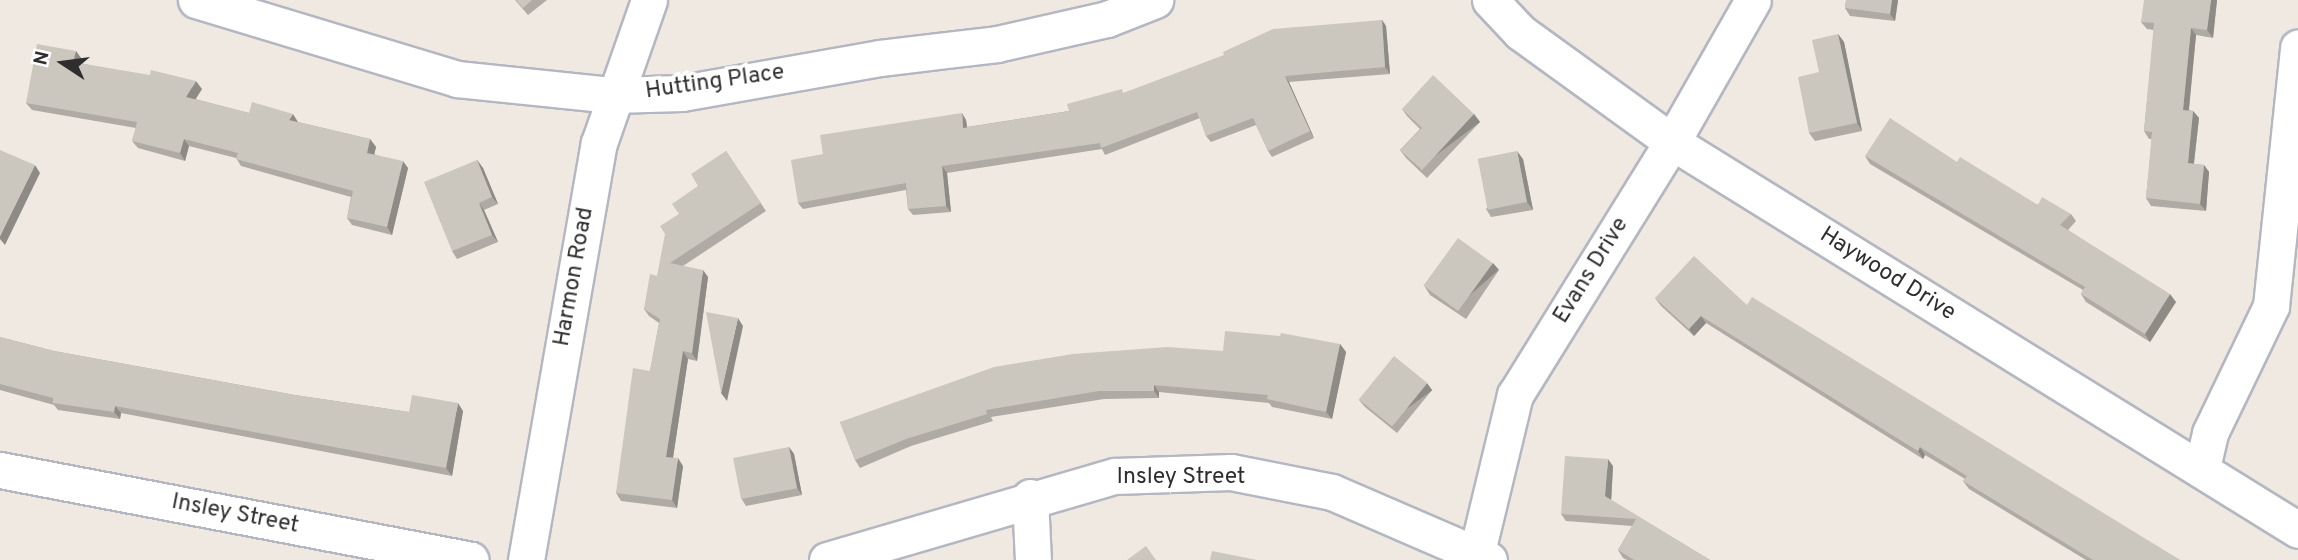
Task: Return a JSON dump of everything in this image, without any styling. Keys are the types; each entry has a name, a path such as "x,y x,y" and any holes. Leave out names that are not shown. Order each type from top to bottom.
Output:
{"street":[{"name":"Hutting Place","path":"196,0 457,79 613,95 682,93 880,58 997,44 1107,19 1155,0"},
{"name":"Harmon Road","path":"526,560 599,143 613,95 649,0"},
{"name":"Haywood Drive","path":"1490,0 1520,32 1672,142 2202,468 2298,530"},
{"name":"Evans Drive","path":"1480,557 1515,395 1672,142 1753,0"},
{"path":"2202,468 2210,433 2271,306 2298,47"},
{"name":"Insley Street","path":"0,470 470,560"},
{"name":"Insley Street","path":"827,560 1030,497 1115,475 1231,472 1332,492 1480,557"},
{"path":"1030,497 1033,560"}],"building":[{"path":"516,0 532,0 523,8"},
{"path":"1846,0 1892,0 1890,14 1845,8"},
{"path":"2144,0 2211,0 2207,30 2191,28 2183,110 2193,111 2188,163 2204,165 2200,204 2146,198 2152,132 2144,131 2154,23 2141,22"},
{"path":"1382,20 1385,67 1285,76 1310,131 1268,151 1253,118 1206,136 1197,112 1101,148 1100,143 942,166 946,206 908,209 906,183 798,203 791,160 823,154 820,135 962,113 963,128 1069,111 1067,104 1122,89 1123,93 1224,55 1223,52 1273,29"},
{"path":"1838,34 1857,123 1809,133 1798,77 1819,72 1812,40"},
{"path":"37,44 76,51 73,62 150,75 151,70 196,81 186,97 249,113 252,102 293,114 289,120 370,139 367,153 403,161 387,227 347,218 353,191 236,159 238,153 184,139 180,153 132,141 137,122 26,103"},
{"path":"1433,75 1474,114 1422,170 1400,150 1422,128 1402,109"},
{"path":"1890,118 1957,162 1960,157 2038,205 2042,197 2071,214 2060,225 2170,294 2145,334 2081,294 2085,287 1865,156"},
{"path":"0,150 35,165 0,236"},
{"path":"726,151 761,203 670,263 703,270 692,353 683,351 666,457 678,458 672,500 616,493 633,368 650,371 660,319 644,309 650,274 657,276 665,234 660,226 679,214 672,204 698,186 691,174"},
{"path":"1517,151 1527,202 1488,210 1478,159"},
{"path":"477,160 492,197 479,203 492,235 452,251 424,182"},
{"path":"1458,238 1493,263 1458,311 1423,286"},
{"path":"1694,256 1747,305 1752,297 2180,560 2093,560 1963,481 1967,476 1920,447 1918,451 1701,316 1689,329 1655,298"},
{"path":"706,312 738,318 721,393"},
{"path":"1225,331 1280,336 1281,333 1340,344 1326,412 1267,399 1268,395 1154,385 1154,391 1099,391 986,410 987,414 906,439 855,460 840,422 994,367 1073,354 1167,347 1223,351"},
{"path":"0,337 54,351 295,395 409,412 412,395 458,403 446,468 115,406 114,412 53,403 53,398 0,384"},
{"path":"1394,356 1427,383 1392,427 1359,400"},
{"path":"789,447 797,488 741,499 733,458"},
{"path":"1565,456 1608,459 1605,496 1710,560 1634,560 1618,550 1636,519 1561,514"},
{"path":"1146,546 1156,560 1127,560"},
{"path":"1212,551 1257,560 1210,560"}]}
